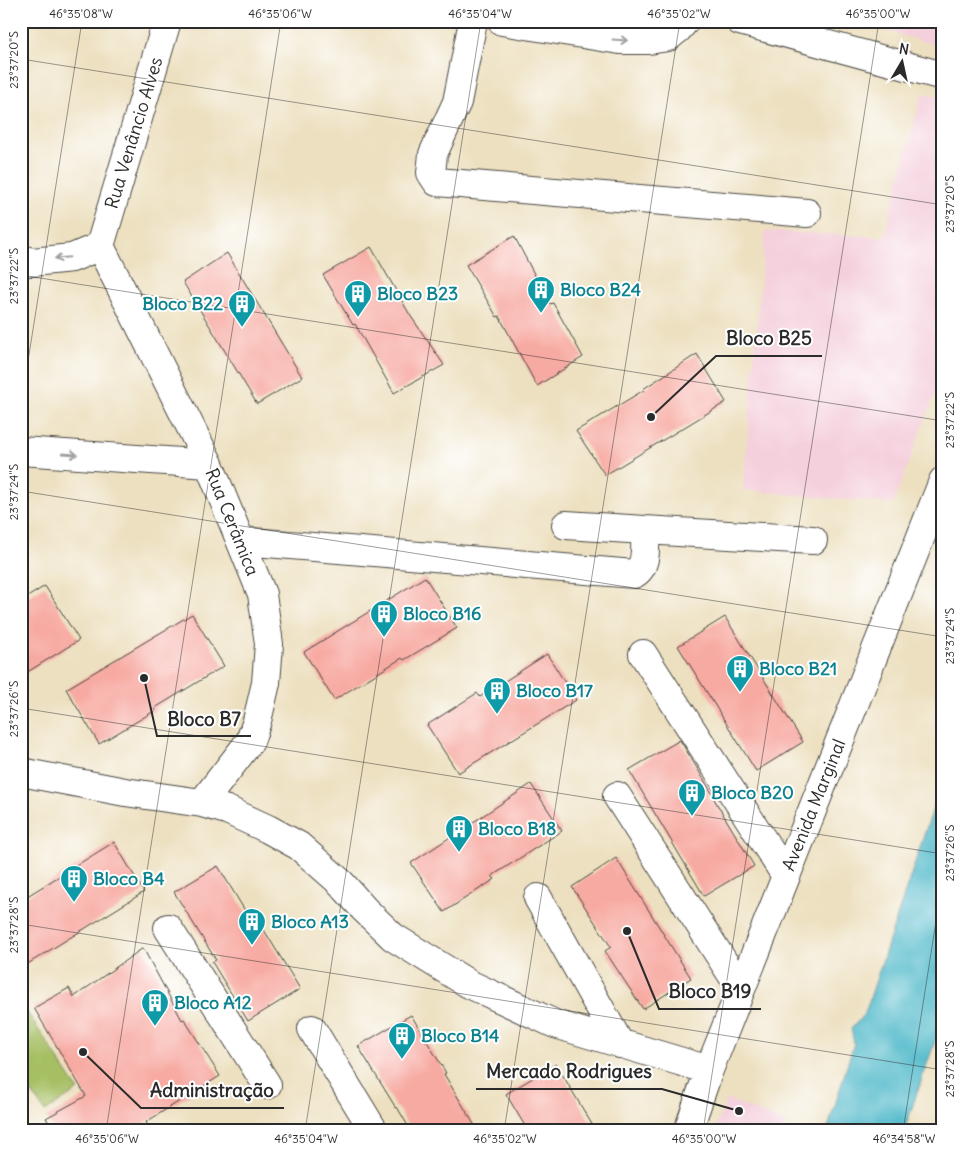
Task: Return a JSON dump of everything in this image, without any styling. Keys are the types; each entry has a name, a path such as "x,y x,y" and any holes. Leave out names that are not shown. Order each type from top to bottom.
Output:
{"street":[{"name":"Rua Venâncio Alves","path":"100,246 167,21"},
{"path":"473,21 458,102 433,154 431,173 437,182 807,213"},
{"path":"502,21 620,40 649,40 668,37 685,21"},
{"path":"740,21 943,76"},
{"path":"21,259 32,262 72,258 100,246"},
{"name":"Rua Cerâmica","path":"100,246 209,464 262,594 270,644 266,683 257,721 250,741 202,802"},
{"path":"21,451 209,464"},
{"name":"Avenida Marginal","path":"688,1131 709,1070 943,481"},
{"path":"566,525 813,540"},
{"path":"242,541 634,574 638,572 643,564 646,530"},
{"path":"643,654 786,876"},
{"path":"21,772 125,792 202,802 227,810 299,846 341,882 364,909 393,937 462,980 555,1024 709,1070"},
{"path":"617,796 741,989"},
{"path":"538,898 620,1044"},
{"path":"168,928 267,1085"},
{"path":"312,1029 374,1131"}],"shaded area":[{"path":"852,21 943,21 943,47"},
{"path":"922,93 943,99 943,373 893,504 743,490 765,231 884,237"},
{"path":"727,1099 785,1123 782,1131 714,1131"}],"green space":[{"path":"27,1012 78,1090 45,1112 21,1076 21,1016"}],"water":[{"path":"943,778 943,1018 904,1131 827,1131 854,1043 851,1029 865,1013"}],"building":[{"name":"Bloco B24","path":"514,236 550,304 553,303 583,357 537,386 499,316 497,317 466,265"},
{"name":"Bloco B23","path":"371,247 410,315 444,365 394,393 355,324 353,325 323,275"},
{"name":"Bloco B22","path":"227,253 302,377 257,404 183,282"},
{"path":"697,354 726,402 605,475 576,431 644,390"},
{"name":"Bloco B16","path":"425,577 457,628 404,660 402,658 334,700 304,652"},
{"path":"45,586 79,640 21,676 21,601"},
{"path":"192,614 224,666 99,744 66,689"},
{"name":"Bloco B21","path":"725,617 803,742 756,771 678,646"},
{"name":"Bloco B17","path":"547,654 576,700 458,773 427,725 477,693 480,697"},
{"name":"Bloco B20","path":"680,740 754,866 704,896 629,770"},
{"name":"Bloco B18","path":"531,784 562,831 492,876 495,879 444,912 411,863"},
{"name":"Bloco B4","path":"114,842 144,892 21,968 21,900"},
{"path":"616,858 691,978 643,1009 605,951 611,947 572,887"},
{"name":"Bloco A13","path":"218,866 259,934 264,930 300,989 248,1021 212,962 216,960 174,892"},
{"path":"143,948 182,1020 184,1019 220,1076 146,1122 151,1131 54,1131 46,1118 86,1096 34,1008 69,988 74,997"},
{"name":"Bloco B14","path":"411,1015 478,1131 411,1131 358,1046"},
{"path":"556,1064 596,1131 528,1131 506,1094"}],"place":[{"name":"Bloco B24","path":"541,314"},
{"name":"Bloco B23","path":"358,318"},
{"name":"Bloco B22","path":"242,328"},
{"name":"Bloco B25","path":"651,417"},
{"name":"Bloco B16","path":"384,638"},
{"name":"Bloco B7","path":"144,678"},
{"name":"Bloco B21","path":"740,693"},
{"name":"Bloco B17","path":"497,715"},
{"name":"Bloco B20","path":"692,817"},
{"name":"Bloco B18","path":"459,853"},
{"name":"Bloco B4","path":"74,903"},
{"name":"Bloco B19","path":"627,931"},
{"name":"Bloco A13","path":"252,946"},
{"name":"Bloco A12","path":"155,1027"},
{"name":"Administração","path":"83,1052"},
{"name":"Bloco B14","path":"402,1060"},
{"name":"Mercado Rodrigues","path":"739,1111"}]}
